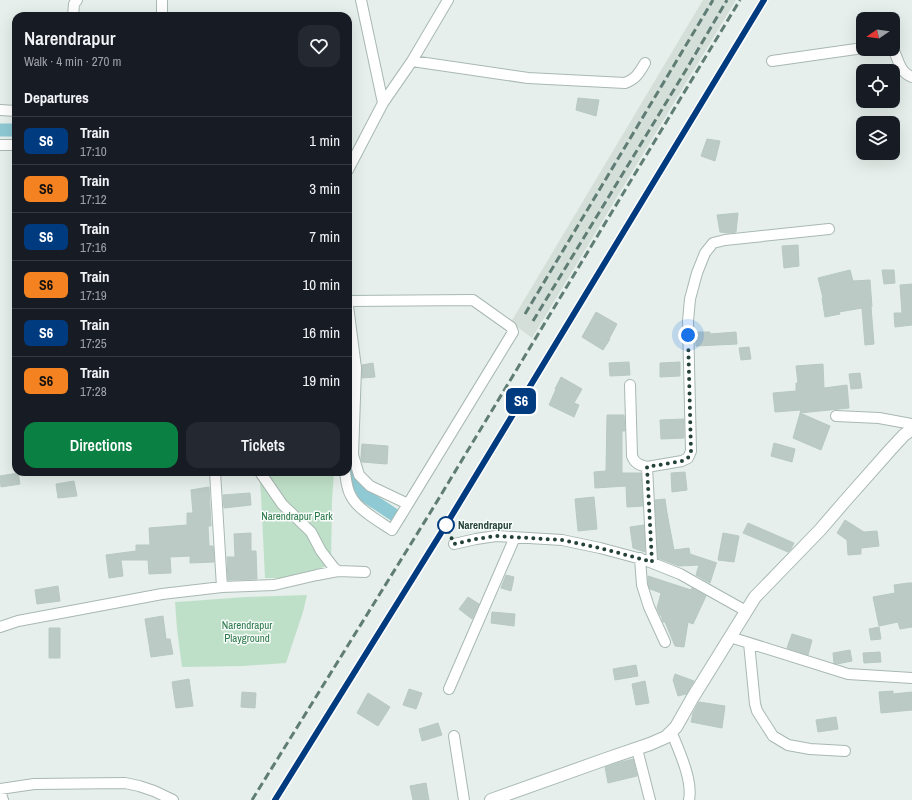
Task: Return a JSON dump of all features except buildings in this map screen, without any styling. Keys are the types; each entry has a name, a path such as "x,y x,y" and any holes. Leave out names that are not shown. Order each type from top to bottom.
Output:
{"street":[{"path":"73,12 74,4 77,0"},
{"path":"162,0 162,12"},
{"path":"361,0 383,103"},
{"path":"352,162 383,103 412,61 448,0"},
{"path":"772,61 856,49"},
{"path":"896,56 903,71 912,77"},
{"path":"412,61 528,78 625,83 632,80 639,73 645,63"},
{"path":"0,110 12,111"},
{"path":"0,145 12,145"},
{"path":"630,385 632,456 636,463 647,467 682,461 688,458 691,451 688,321 690,299 697,273 706,253 713,244 725,240 829,229"},
{"path":"346,476 350,496 358,506 392,530 513,332 511,327 473,300 352,302"},
{"path":"352,337 356,368 353,455 359,475 370,486 408,504"},
{"path":"836,416 879,418 912,424"},
{"path":"491,800 666,737 676,727 755,597 820,530 904,435 912,429"},
{"path":"647,467 652,562"},
{"path":"215,476 222,588"},
{"path":"263,476 282,504 311,532 321,551 338,572"},
{"path":"454,544 496,536 562,540 600,548 640,558 680,574 746,611"},
{"path":"450,689 515,537"},
{"path":"640,558 642,585 649,607 665,642"},
{"path":"0,627 18,621 162,594 274,585 317,575 338,572 365,572"},
{"path":"730,636 848,674 912,678"},
{"path":"748,642 755,704 773,736 788,745 802,748 844,751"},
{"path":"672,731 689,779 689,800"},
{"path":"454,736 464,800"},
{"path":"637,748 650,800"},
{"path":"3,800 0,790 34,784 125,783 154,791 173,800"}],"shaded area":[{"path":"703,0 736,0 532,338 511,322"}],"green space":[{"name":"Narendrapur Park","path":"259,476 334,476 331,565 286,578 265,578"},
{"name":"Narendrapur Playground","path":"307,595 286,663 243,666 182,667 175,602 245,597"}],"waterway":[{"path":"0,130 12,130"},
{"path":"352,476 364,495 399,518"}],"railway":[{"path":"525,314 713,0"},
{"path":"533,321 727,0"},
{"path":"252,800 430,513 740,0"},
{"path":"276,800 446,525 764,0"}],"train":[{"name":"S6","path":"275,800 446,525 764,0"}],"place":[{"name":"Narendrapur","path":"446,525"}],"route":[{"path":"446,525 454,544 496,536 562,540 600,548 652,562 647,467 682,461 688,458 691,451 688,335"}]}
